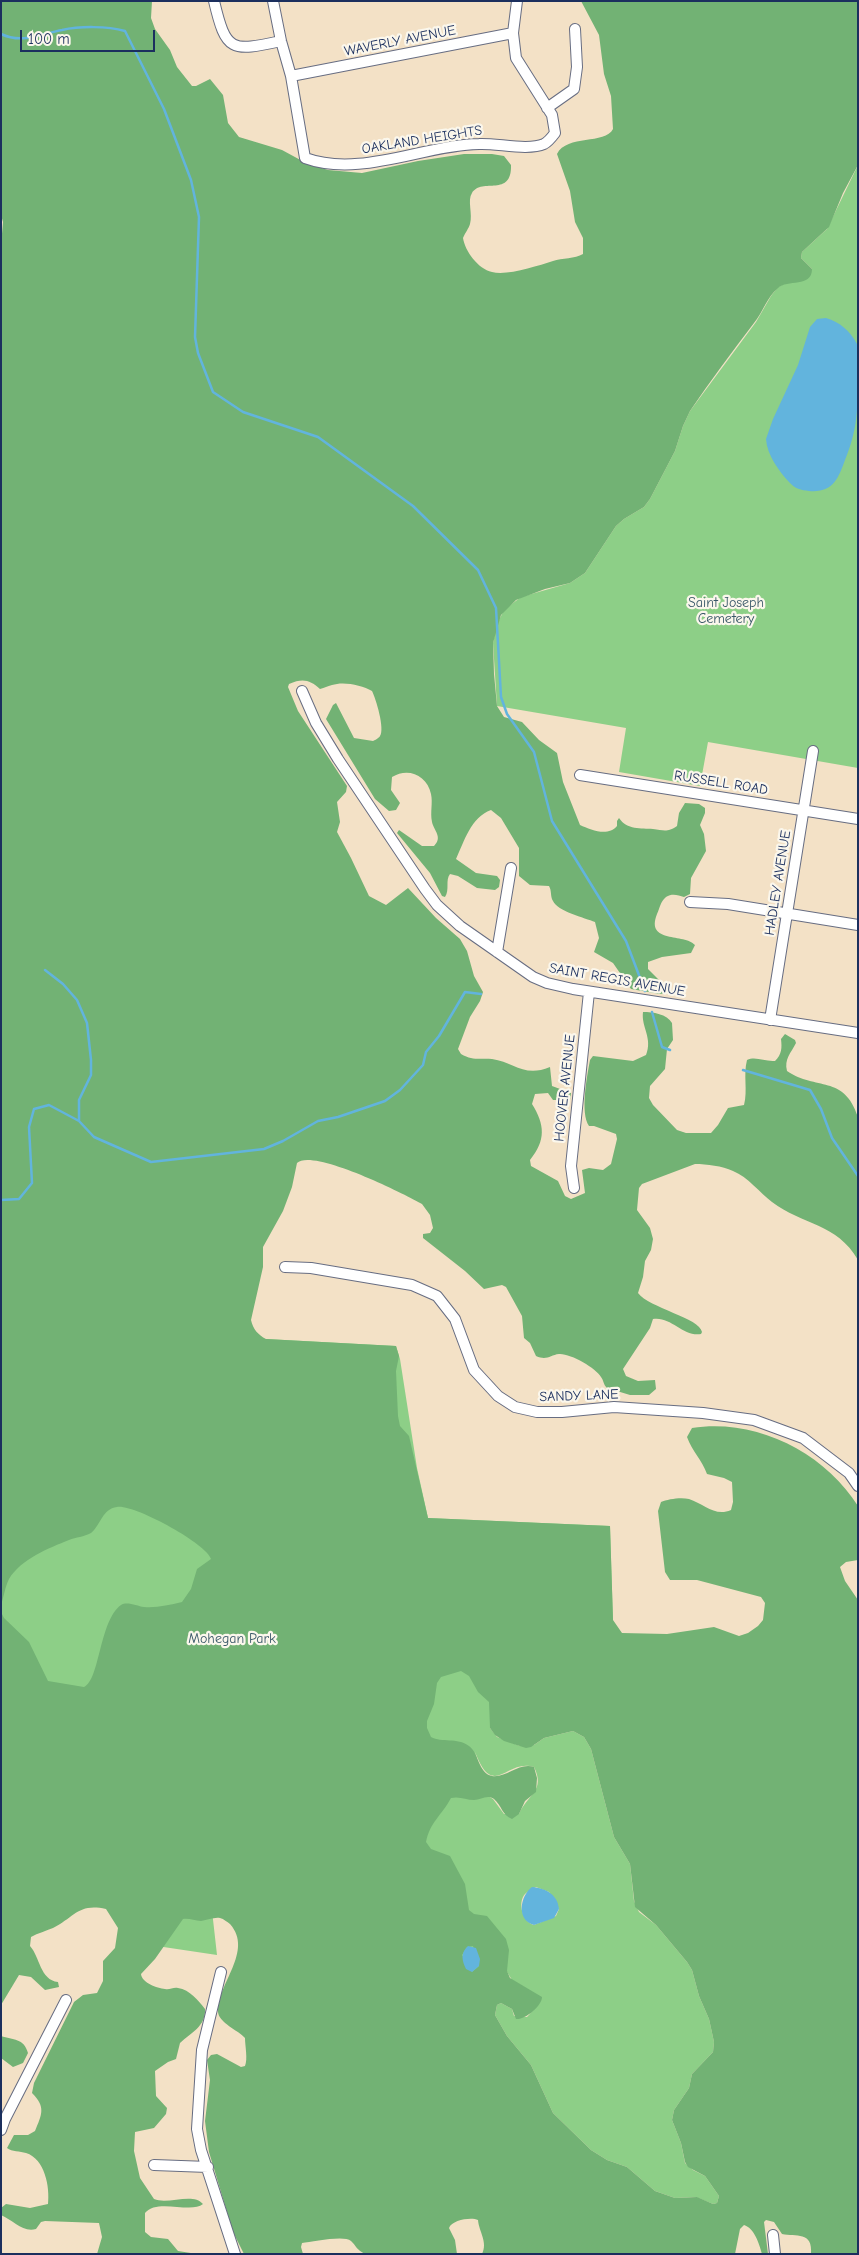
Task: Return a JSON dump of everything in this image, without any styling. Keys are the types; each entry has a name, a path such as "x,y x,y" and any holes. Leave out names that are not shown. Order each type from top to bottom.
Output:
{"street":[{"path":"214,1 221,29 226,40 248,49 281,41"},
{"name":"OAKLAND HEIGHTS","path":"273,1 281,41 291,76 305,158 318,162 349,165 477,144 529,147 545,144 555,134 552,115 516,58 513,33 517,1"},
{"path":"547,108 574,89 576,77 575,29"},
{"name":"WAVERLY AVENUE","path":"291,76 513,33"},
{"name":"SAINT REGIS AVENUE","path":"302,691 316,723 338,759 425,889 448,915 497,952 540,980 558,986 589,992 858,1033"},
{"name":"HADLEY AVENUE","path":"770,1020 813,751"},
{"name":"RUSSELL ROAD","path":"580,775 858,819"},
{"path":"497,952 511,868"},
{"path":"690,902 728,904 858,925"},
{"name":"HOOVER AVENUE","path":"574,1188 572,1166 589,992"},
{"name":"SANDY LANE","path":"285,1267 311,1268 412,1285 437,1296 455,1319 474,1370 498,1396 515,1407 537,1412 562,1412 614,1407 703,1413 754,1420 803,1438 848,1473 858,1486"},
{"path":"221,1972 202,2050 197,2113 198,2139 235,2254"},
{"path":"1,2130 66,2000"},
{"path":"154,2165 208,2167"},
{"path":"773,2235 775,2254"}],"green space":[{"path":"1,1 152,1 151,18 155,29 170,50 177,67 192,86 210,79 223,95 228,123 239,137 282,150 306,163 328,170 362,173 418,161 464,154 504,156 511,165 507,181 502,184 482,187 472,193 470,199 470,224 463,238 469,254 477,263 492,272 506,273 583,254 583,238 575,222 570,191 557,154 569,144 602,137 609,134 613,129 611,96 604,74 599,35 581,1 858,1 858,165 843,193 829,227 802,252 801,258 812,269 811,275 804,281 782,285 771,296 757,319 690,411 675,451 644,507 616,526 585,573 570,583 545,589 516,600 501,615 493,643 497,706 504,717 522,722 539,740 557,753 563,782 580,825 604,832 617,826 619,818 626,825 634,828 668,830 677,826 679,813 685,803 699,804 705,808 700,825 704,834 706,851 691,878 690,894 684,897 673,895 666,897 660,905 655,923 656,930 661,934 690,941 695,945 691,953 662,957 648,962 648,969 666,987 667,993 660,994 631,989 613,963 594,952 599,938 595,922 565,911 556,905 552,899 549,886 530,885 519,876 519,848 501,818 491,810 484,813 473,824 456,859 476,873 497,876 500,880 499,887 495,890 477,888 458,876 450,874 445,897 442,896 430,873 397,833 399,830 422,846 434,846 437,843 438,837 431,818 432,801 429,787 421,778 410,773 398,774 392,777 391,790 400,803 396,810 389,811 375,799 326,719 336,703 354,738 376,740 380,736 381,721 372,691 358,685 347,684 336,684 320,689 309,682 302,681 289,684 288,687 298,711 347,786 346,792 337,802 340,822 337,832 369,896 386,905 408,888 436,918 460,939 467,951 474,976 483,992 470,1017 458,1049 461,1054 473,1058 492,1059 526,1070 541,1070 550,1067 552,1086 571,1093 570,1100 553,1100 548,1093 535,1094 532,1104 539,1119 542,1132 539,1146 530,1160 531,1166 558,1181 565,1196 571,1199 585,1193 582,1170 589,1168 603,1170 611,1164 617,1139 616,1134 589,1126 586,1120 585,1094 590,1060 593,1056 633,1061 646,1055 648,1038 643,1012 663,1016 672,1023 673,1040 667,1049 665,1069 650,1086 649,1098 653,1105 677,1130 686,1133 711,1133 728,1108 744,1105 747,1060 775,1061 780,1053 781,1039 785,1034 795,1040 796,1043 787,1060 787,1071 808,1081 828,1085 845,1094 852,1103 858,1117 858,1260 850,1248 829,1231 783,1210 744,1177 729,1169 695,1164 642,1184 639,1188 637,1210 650,1228 653,1239 651,1250 645,1261 638,1293 652,1303 693,1322 702,1332 701,1334 695,1334 666,1320 653,1319 650,1328 623,1369 626,1376 638,1381 655,1380 656,1389 649,1395 630,1395 607,1388 598,1373 576,1358 564,1354 546,1358 536,1356 530,1343 524,1338 522,1316 506,1287 502,1285 484,1289 465,1271 423,1238 423,1234 430,1233 433,1228 430,1215 422,1204 397,1191 338,1166 306,1160 297,1163 292,1187 283,1211 263,1247 263,1267 251,1320 256,1331 266,1339 396,1346 399,1356 396,1371 398,1416 400,1426 409,1436 428,1518 610,1526 613,1620 622,1633 667,1634 714,1627 739,1636 748,1633 763,1620 765,1603 761,1597 697,1580 670,1580 665,1572 658,1511 661,1502 686,1498 715,1511 725,1512 731,1510 733,1502 732,1482 707,1474 692,1447 687,1437 692,1428 716,1426 740,1428 764,1434 786,1443 807,1455 827,1470 844,1487 858,1506 858,1560 846,1562 840,1567 845,1581 858,1600 858,2254 811,2254 811,2247 806,2238 782,2234 774,2222 766,2220 764,2222 768,2254 762,2254 758,2241 751,2229 744,2225 740,2229 735,2254 482,2254 484,2241 478,2220 471,2219 458,2221 449,2228 455,2240 457,2254 365,2254 347,2239 328,2239 302,2243 303,2254 244,2254 233,2232 209,2152 205,2121 210,2080 207,2060 211,2055 217,2054 241,2067 245,2066 246,2060 245,2038 225,2023 218,2012 219,2001 233,1968 238,1945 236,1934 230,1924 218,1918 201,1921 183,1919 155,1959 141,1974 144,1980 154,1986 167,1989 178,1988 190,1993 205,2009 205,2015 200,2025 180,2043 176,2059 155,2071 156,2096 167,2108 166,2114 154,2128 135,2132 134,2151 140,2178 154,2199 166,2201 193,2199 203,2204 191,2208 165,2206 150,2209 145,2213 145,2232 151,2237 168,2239 178,2251 197,2254 97,2254 102,2237 99,2223 45,2221 41,2222 36,2229 31,2230 22,2228 1,2215 1,2208 6,2204 30,2208 48,2204 47,2182 38,2161 26,2153 7,2148 14,2135 28,2135 35,2131 41,2107 32,2093 34,2083 74,2002 83,1995 97,1993 103,1981 103,1961 115,1948 118,1928 106,1909 89,1908 77,1912 53,1928 31,1937 30,1946 44,1973 47,1977 58,1982 59,1987 45,1990 31,1977 19,1975 1,2005 1,1612 4,1618 29,1642 48,1681 84,1687 89,1682 93,1673 108,1624 121,1605 154,1607 182,1602 191,1589 197,1569 211,1559 207,1552 197,1544 169,1526 126,1508 112,1508 105,1514 91,1533 44,1551 28,1560 14,1572 6,1585 1,1605 1,245 3,222 1,215","holes":["461,1671 469,1676 478,1692 489,1702 490,1728 495,1735 504,1741 526,1748 531,1747 544,1738 573,1731 584,1737 591,1749 614,1837 630,1864 635,1907 656,1925 687,1962 692,1970 699,1996 709,2019 714,2042 713,2052 692,2074 689,2088 674,2110 672,2120 681,2143 685,2162 688,2167 705,2176 719,2196 717,2203 713,2204 697,2197 675,2198 655,2191 627,2167 607,2160 591,2150 553,2113 531,2065 507,2036 495,2015 497,2005 501,2003 512,2009 516,2019 520,2019 536,2008 542,1997 510,1978 507,1971 509,1950 506,1939 487,1916 474,1914 469,1910 465,1884 450,1856 431,1849 426,1842 433,1824 451,1798 457,1797 474,1800 486,1797 494,1799 506,1815 512,1819 519,1814 525,1801 536,1792 537,1778 534,1767 529,1766 518,1768 503,1775 492,1776 484,1771 475,1753 469,1746 460,1742 431,1737 427,1728 427,1721 434,1704 437,1683 441,1677","473,1946 479,1966 472,1972 462,1955 467,1947"]},
{"name":"Saint Joseph Cemetery","path":"858,165 858,768 708,742 700,786 619,772 626,728 497,706 493,643 497,624 504,610 521,597 570,583 585,573 616,526 644,507 675,451 690,411 756,322 771,296 778,287 812,269 801,258 802,252 827,229"},
{"name":"Mohegan Park","path":"1,1333 266,1339 396,1346 400,1359 417,1468 428,1518 610,1526 613,1621 490,1728 497,1737 520,1746 534,1745 544,1738 573,1731 584,1737 591,1749 614,1837 630,1864 634,1901 639,1912 656,1925 687,1962 692,1970 699,1996 709,2019 714,2042 713,2052 692,2074 689,2088 674,2110 672,2120 681,2143 685,2163 693,2170 705,2176 719,2196 717,2203 713,2204 696,2197 675,2198 655,2191 627,2167 607,2160 591,2150 553,2113 531,2065 507,2036 495,2015 497,2005 501,2003 512,2009 514,2016 527,2017 537,2006 524,1987 512,1980 507,1972 277,2090 250,1869 208,1875 217,1955 130,1942 134,1926 44,1839 1,2005","holes":["475,1752 488,1774 495,1776 524,1766 534,1767 537,1775 537,1787 519,1814 504,1814 493,1799 488,1796","536,1887 549,1892 559,1909 556,1916 534,1925 524,1916 521,1902 525,1894"]},
{"path":"1,2036 18,2040 24,2045 28,2053 23,2063 13,2067 1,2058"}],"water":[{"path":"826,318 844,328 857,344 857,410 852,439 837,479 824,490 809,491 796,488 785,478 771,457 766,439 773,419 798,365 810,327 817,319"},
{"path":"532,1887 542,1889 554,1896 559,1909 554,1918 534,1925 524,1918 522,1913 525,1896"},
{"path":"468,1946 476,1948 480,1959 479,1966 472,1972 466,1969 463,1960 464,1951"}],"waterway":[{"path":"1,34 9,37 24,38 62,30 94,27 125,31 164,109 191,180 199,217 195,337 198,353 213,392 243,412 318,437 413,506 478,570 496,608 501,697 507,714 534,752 552,821 626,941 645,991"},
{"path":"45,970 63,984 77,1000 87,1023 91,1075 79,1100 79,1120"},
{"path":"1,1200 19,1199 32,1183 29,1127 34,1109 49,1105 79,1121 94,1137 151,1162 264,1149 283,1141 318,1121 338,1117 385,1101 400,1090 423,1065 426,1052 439,1036 465,992 481,994"},
{"path":"652,1012 662,1047 670,1050"},
{"path":"743,1070 810,1090 821,1109 832,1138 858,1176"}]}
